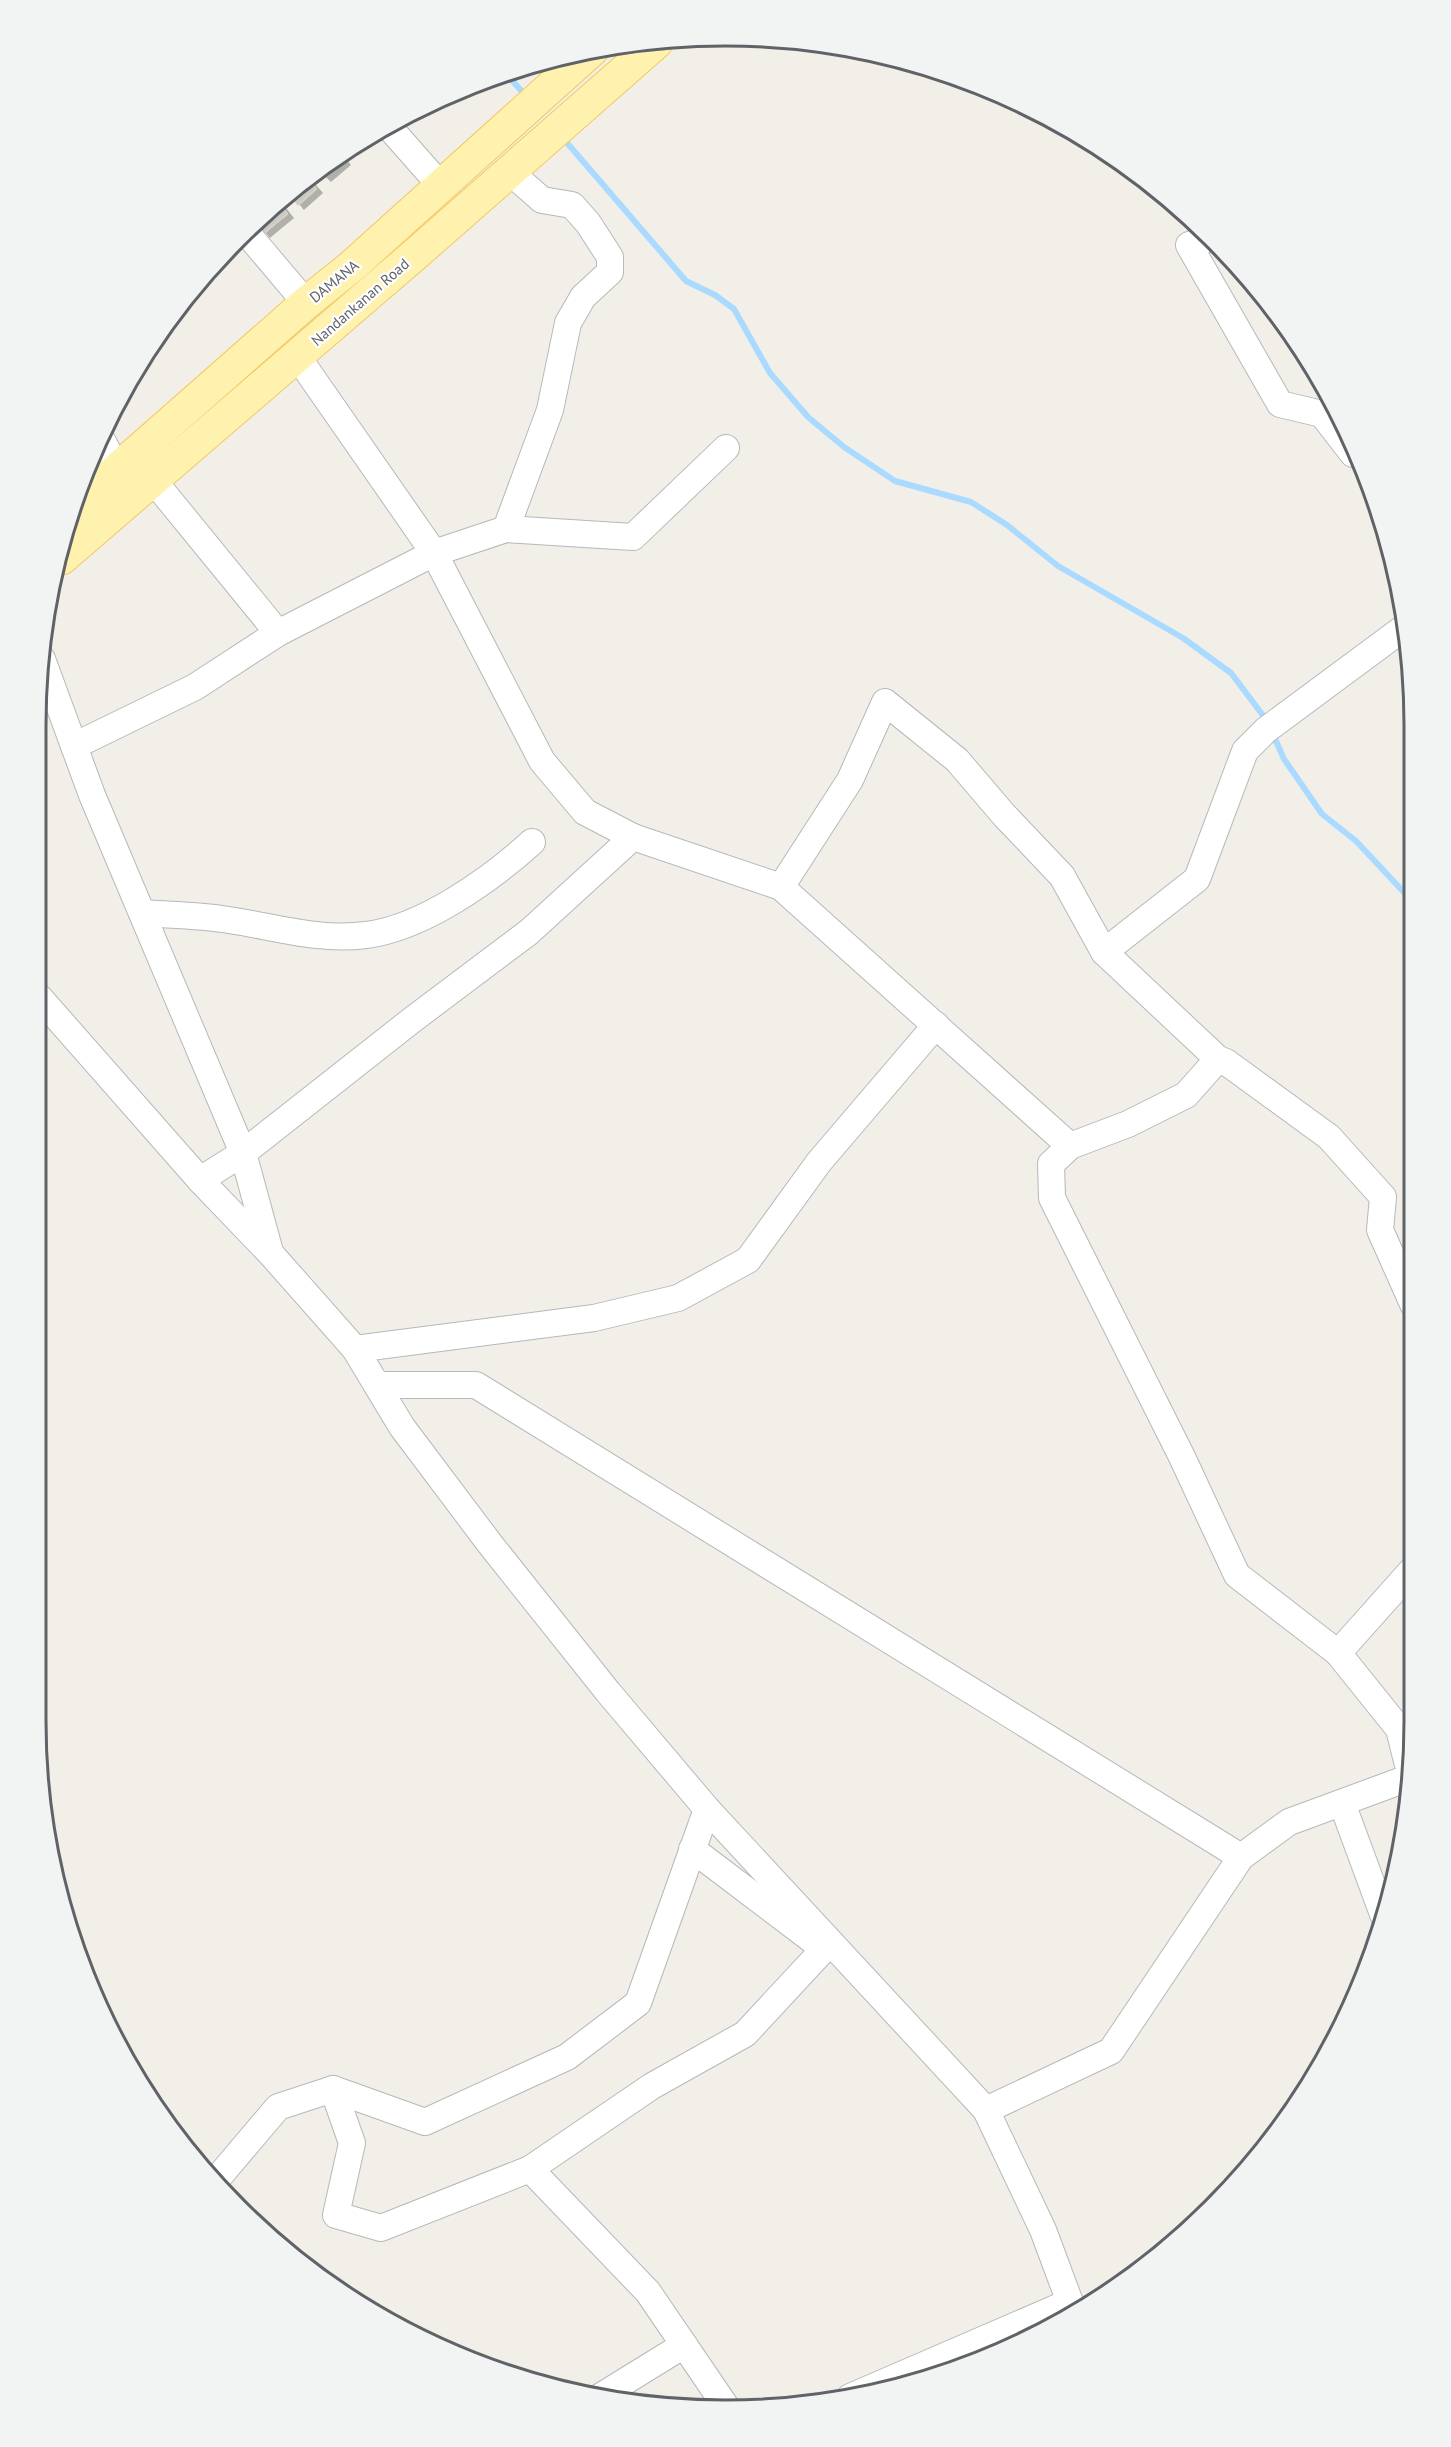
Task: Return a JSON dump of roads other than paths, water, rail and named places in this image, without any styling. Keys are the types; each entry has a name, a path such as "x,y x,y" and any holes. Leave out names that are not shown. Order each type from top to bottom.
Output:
{"main road":[{"name":"Nandankanan Road","path":"70,551 647,51"},
{"name":"DAMANA","path":"93,479 110,456 352,266 575,64"}],"street":[{"path":"394,133 441,186"},
{"path":"506,529 550,410 568,323 583,297 610,272 610,257 588,223 572,205 542,200 519,163"},
{"path":"252,239 306,303"},
{"path":"1201,240 1189,245 1280,404 1327,412"},
{"path":"297,356 434,552 543,761 585,812 633,837 781,886 1070,1146"},
{"path":"74,746 195,687 278,633 434,552 506,529 633,537 726,447"},
{"path":"153,480 278,633"},
{"path":"1104,952 1197,879 1245,751 1266,730 1398,632"},
{"path":"48,676 92,795 243,1153 271,1254"},
{"path":"781,886 850,780 885,702 957,760 1004,815 1062,876 1104,952 1218,1059 1226,1062 1329,1137 1383,1197 1380,1230 1404,1284"},
{"path":"200,1180 243,1153 412,1020 529,932 633,837"},
{"path":"142,913 227,920 314,936 367,935 400,926 444,907 532,842"},
{"path":"46,1005 200,1180 271,1254 354,1349 402,1427 490,1544 608,1692 707,1809 986,2110 1043,2230 1071,2306"},
{"path":"354,1349 594,1318 678,1298 748,1260 819,1162 936,1025"},
{"path":"1218,1059 1186,1095 1128,1124 1070,1146 1051,1164 1052,1198 1182,1457 1237,1575 1338,1653 1404,1725"},
{"path":"377,1385 476,1385 1241,1857"},
{"path":"1338,1653 1404,1579"},
{"path":"986,2110 1111,2051 1241,1857 1289,1822 1402,1781"},
{"path":"1342,1803 1379,1904"},
{"path":"221,2175 278,2107 333,2089 425,2122 567,2057 638,2002 707,1809"},
{"path":"333,2089 352,2144 336,2215 381,2228 530,2169 652,2086 745,2034 824,1949 692,1849"},
{"path":"530,2169 648,2292 721,2400"},
{"path":"898,2378 1058,2314"},
{"path":"611,2390 684,2345"}],"waterway":[{"path":"513,81 528,98"},
{"path":"562,137 686,281 715,295 734,309 770,373 808,417 844,447 895,481 971,502 1007,525 1058,566 1183,638 1231,673 1268,722"},
{"path":"1272,732 1284,759 1322,814 1356,841 1404,892"}]}
